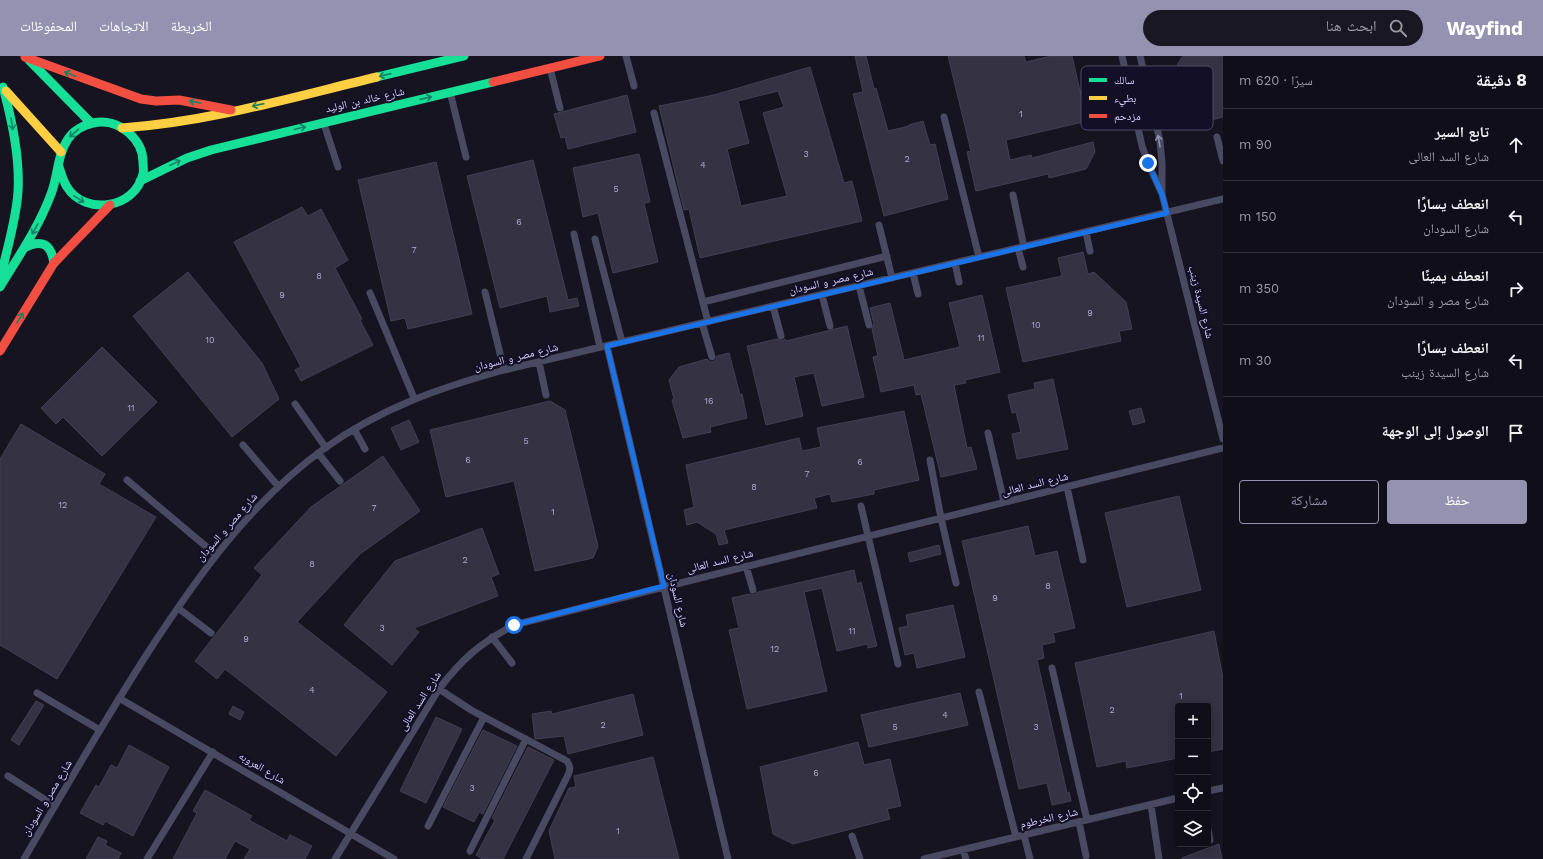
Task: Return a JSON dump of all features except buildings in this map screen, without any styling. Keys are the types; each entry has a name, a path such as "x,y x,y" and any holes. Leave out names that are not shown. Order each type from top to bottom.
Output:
{"main road":[{"path":"25,56 141,99 179,100 233,111"},
{"path":"25,56 91,123"},
{"name":"شارع خالد بن الوليد","path":"122,128 179,123 206,118 464,56"},
{"name":"شارع خالد بن الوليد","path":"140,181 186,158 211,150 550,68 575,59 600,56"},
{"path":"1,85 61,152"},
{"path":"0,280 18,194 18,174 12,118 1,85"},
{"path":"0,287 47,206 59,167 61,152 72,134 81,127 91,123 102,122 112,124 122,128 132,135 139,145 143,157 143,169 140,181 128,197 120,202 110,205 95,206 80,201 66,187 61,177 59,167"},
{"path":"0,351 54,263 110,205"},
{"path":"24,248 32,243 41,243 49,247 54,254 54,263"}],"lane":[{"path":"626,56 634,86"},
{"name":"شارع السيدة زينب","path":"1122,56 1124,66"},
{"name":"شارع السيدة زينب","path":"1140,56 1142,66"},
{"path":"550,68 560,108"},
{"path":"450,92 466,157"},
{"path":"654,113 703,302 705,322 712,357"},
{"path":"944,118 979,257"},
{"path":"323,122 338,167"},
{"name":"شارع السيدة زينب","path":"1138,130 1148,163 1162,194 1223,439"},
{"name":"شارع السيدة زينب","path":"1157,130 1162,163 1162,194"},
{"path":"1217,137 1223,161"},
{"path":"1013,195 1023,267"},
{"name":"شارع مصر و السودان","path":"24,859 119,698 215,554 248,516 278,486 326,448 354,429 383,413 414,398 458,382 504,370 1223,199"},
{"path":"879,225 892,278"},
{"path":"1086,232 1090,251"},
{"name":"شارع السودان","path":"574,234 664,586 728,859"},
{"path":"595,239 622,342"},
{"path":"703,302 887,256"},
{"path":"955,263 959,282"},
{"path":"913,273 918,294"},
{"path":"859,286 869,325"},
{"path":"485,292 504,370"},
{"path":"370,293 414,398"},
{"path":"822,295 830,326"},
{"path":"773,306 781,336"},
{"path":"539,362 546,395"},
{"path":"295,404 326,448"},
{"path":"354,429 365,449"},
{"path":"988,433 1004,502"},
{"path":"243,446 278,486"},
{"name":"شارع السد العالى","path":"335,859 439,689 454,669 472,652 492,637 514,625 664,586 1223,448"},
{"path":"318,454 340,481"},
{"path":"930,460 941,518 956,583"},
{"path":"127,480 215,554"},
{"path":"1068,487 1083,560"},
{"path":"861,506 898,664"},
{"path":"746,566 753,590"},
{"path":"178,608 211,633"},
{"path":"492,637 512,663"},
{"path":"1052,668 1087,820"},
{"path":"439,689 484,717 567,761 570,766 570,771 526,859"},
{"path":"979,692 1016,837"},
{"path":"38,693 100,730"},
{"name":"شارع العروبه","path":"119,698 394,859"},
{"path":"428,826 484,717"},
{"path":"470,851 526,739"},
{"path":"147,859 213,752"},
{"path":"8,776 55,806"},
{"path":"1211,790 1223,788"},
{"name":"شارع الخرطوم","path":"924,859 1175,799"},
{"path":"1151,805 1159,859"},
{"path":"1079,822 1086,856"},
{"path":"1024,835 1030,859"},
{"path":"852,836 860,859"},
{"path":"963,850 966,859"}],"traffic: fast":[{"path":"377,77 464,56"},
{"path":"29,60 91,123"},
{"path":"140,181 187,158 211,150 493,82"},
{"path":"1,276 11,234 18,192 17,152 3,87"},
{"path":"0,287 28,242 46,206 53,187 64,145 75,131 86,125 98,122 107,122 121,127 132,136 137,143 143,158 143,174 138,186 130,195 120,201 109,204 97,205 85,202 75,196 67,187 59,167"},
{"path":"24,248 35,244 44,245 48,247 53,256 54,263"}],"traffic: slow":[{"path":"122,128 187,120 251,108 377,77"},
{"path":"6,91 61,152"}],"traffic: jam":[{"path":"493,82 600,56"},
{"path":"25,57 141,99 156,101 179,100 231,110"},
{"path":"0,351 54,263 110,205"}],"route":[{"path":"514,625 664,586 607,346 1167,213 1162,194 1148,163"}]}
